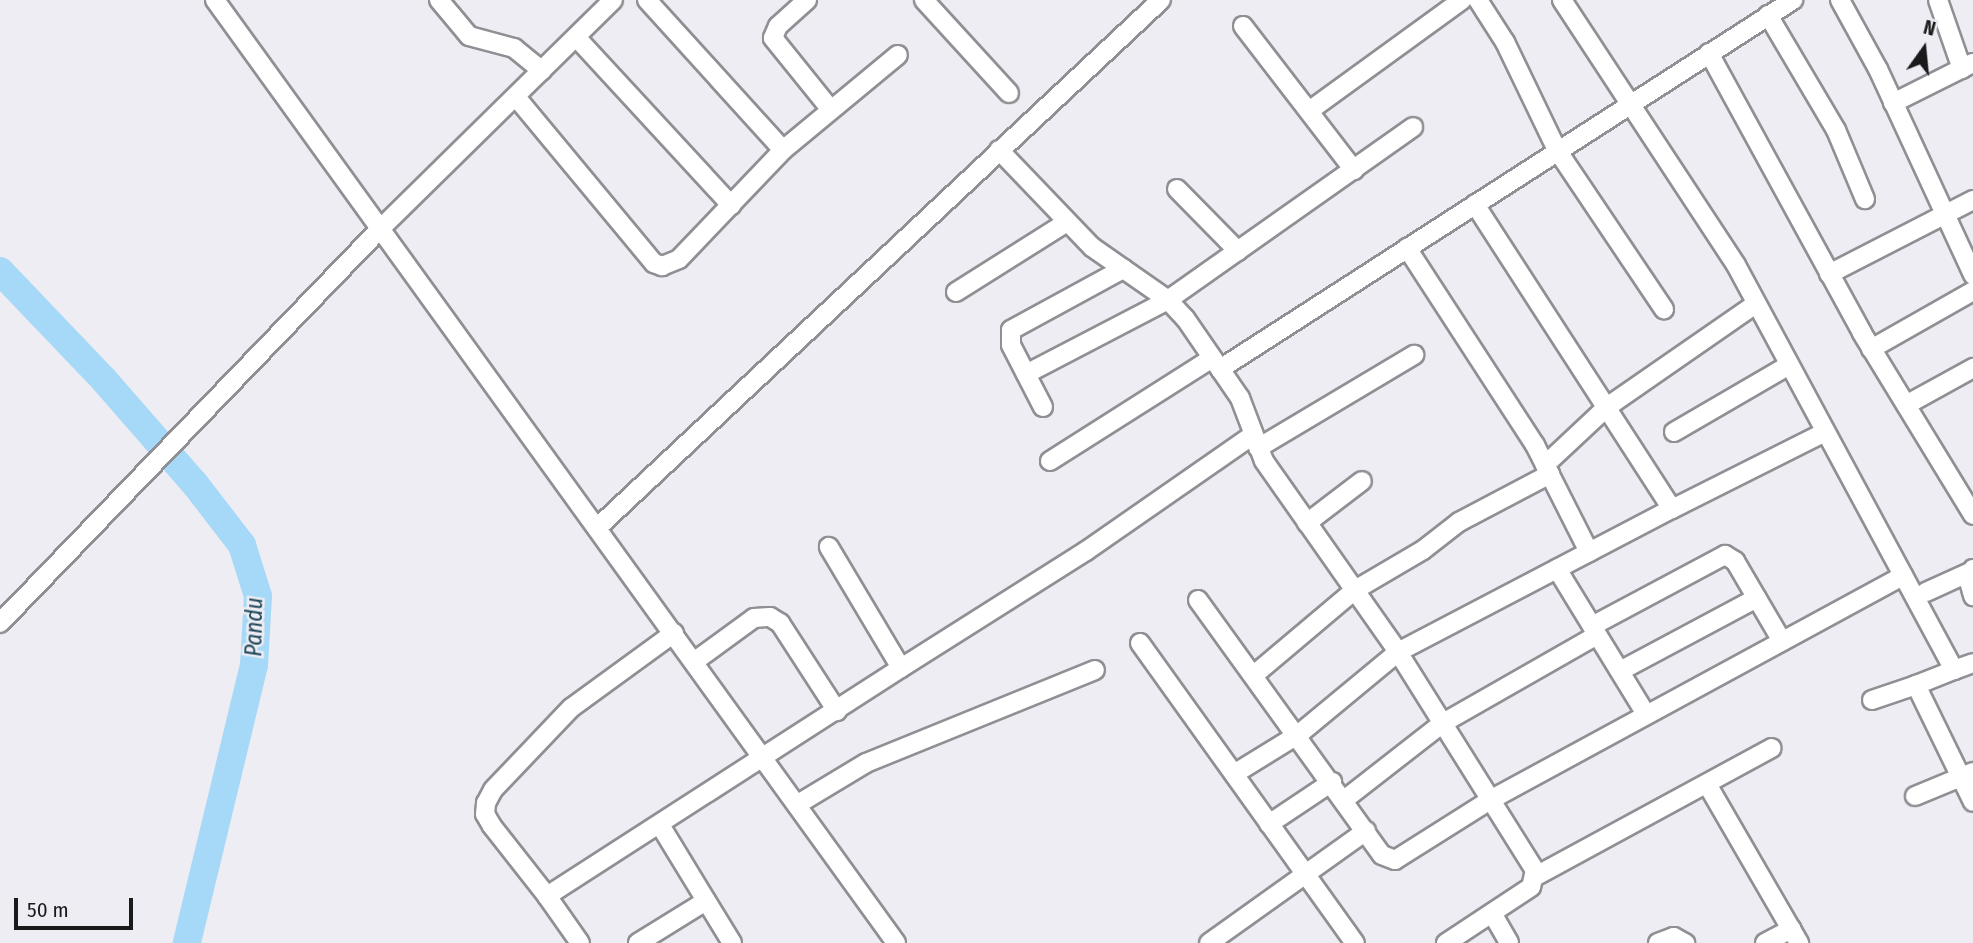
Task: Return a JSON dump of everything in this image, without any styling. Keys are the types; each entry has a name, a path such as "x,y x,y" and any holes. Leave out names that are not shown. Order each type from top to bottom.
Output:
{"street":[{"path":"215,0 379,230 765,758 896,943"},
{"path":"439,0 470,36 514,48 542,71"},
{"path":"0,623 379,230 613,0"},
{"path":"647,0 783,150"},
{"path":"807,0 778,26 773,38 831,110"},
{"path":"598,527 1161,0"},
{"path":"1309,111 1462,0"},
{"path":"1478,0 1505,42 1557,150 1664,309"},
{"path":"1562,0 1631,102 1756,304 1954,670"},
{"path":"1050,461 1407,248 1793,0"},
{"path":"1840,0 1893,103 1973,275"},
{"path":"1893,103 1967,66 1938,0"},
{"path":"935,4 1009,93"},
{"path":"1768,15 1831,120 1865,199"},
{"path":"1242,26 1354,170"},
{"path":"576,37 731,205"},
{"path":"1709,53 1871,349 1906,405 1965,485 1973,515"},
{"path":"516,97 654,263 662,265 678,259 783,150 898,55"},
{"path":"1026,374 1168,300 1413,127"},
{"path":"999,150 1067,222 1123,269 1168,300 1216,364 1240,398 1256,442 1307,523 1398,652 1492,799 1536,876"},
{"path":"1177,189 1238,251"},
{"path":"1829,274 1973,200"},
{"path":"1475,204 1672,509"},
{"path":"956,292 1067,222"},
{"path":"1407,248 1550,474"},
{"path":"1043,407 1010,345 1011,330 1017,323 1123,269"},
{"path":"1871,349 1973,291"},
{"path":"1589,552 1545,465 1606,407 1756,304"},
{"path":"547,896 1256,442 1414,355"},
{"path":"1674,432 1789,365"},
{"path":"1906,405 1973,368"},
{"path":"1234,774 1298,734 1398,652 1825,432"},
{"path":"1254,675 1355,590 1423,550 1460,522 1550,474"},
{"path":"1307,523 1362,481"},
{"path":"829,547 901,668"},
{"path":"1344,800 1443,723 1725,555 1735,561 1782,641"},
{"path":"1557,569 1647,714"},
{"path":"1926,592 1971,570 1973,596"},
{"path":"1198,600 1298,734 1382,855 1395,860 1492,799 1903,576"},
{"path":"1620,671 1757,598"},
{"path":"695,662 754,618 770,617 779,623 837,711"},
{"path":"580,943 492,825 485,814 486,803 493,790 571,708 674,632"},
{"path":"1140,643 1355,943"},
{"path":"1872,700 1973,663"},
{"path":"798,804 854,768 1095,670"},
{"path":"1916,685 1967,774 1973,802"},
{"path":"1446,943 1531,887 1536,876 1773,748"},
{"path":"1915,796 1967,774"},
{"path":"1269,824 1332,782"},
{"path":"1707,784 1795,936 1765,943"},
{"path":"660,825 732,943"},
{"path":"1209,943 1366,831"},
{"path":"638,943 706,901"},
{"path":"1492,913 1510,943"},
{"path":"1658,943 1674,937 1685,943"}],"waterway":[{"name":"Pandu","path":"0,271 105,381 195,484 242,545 258,596 254,665 187,943"}]}
